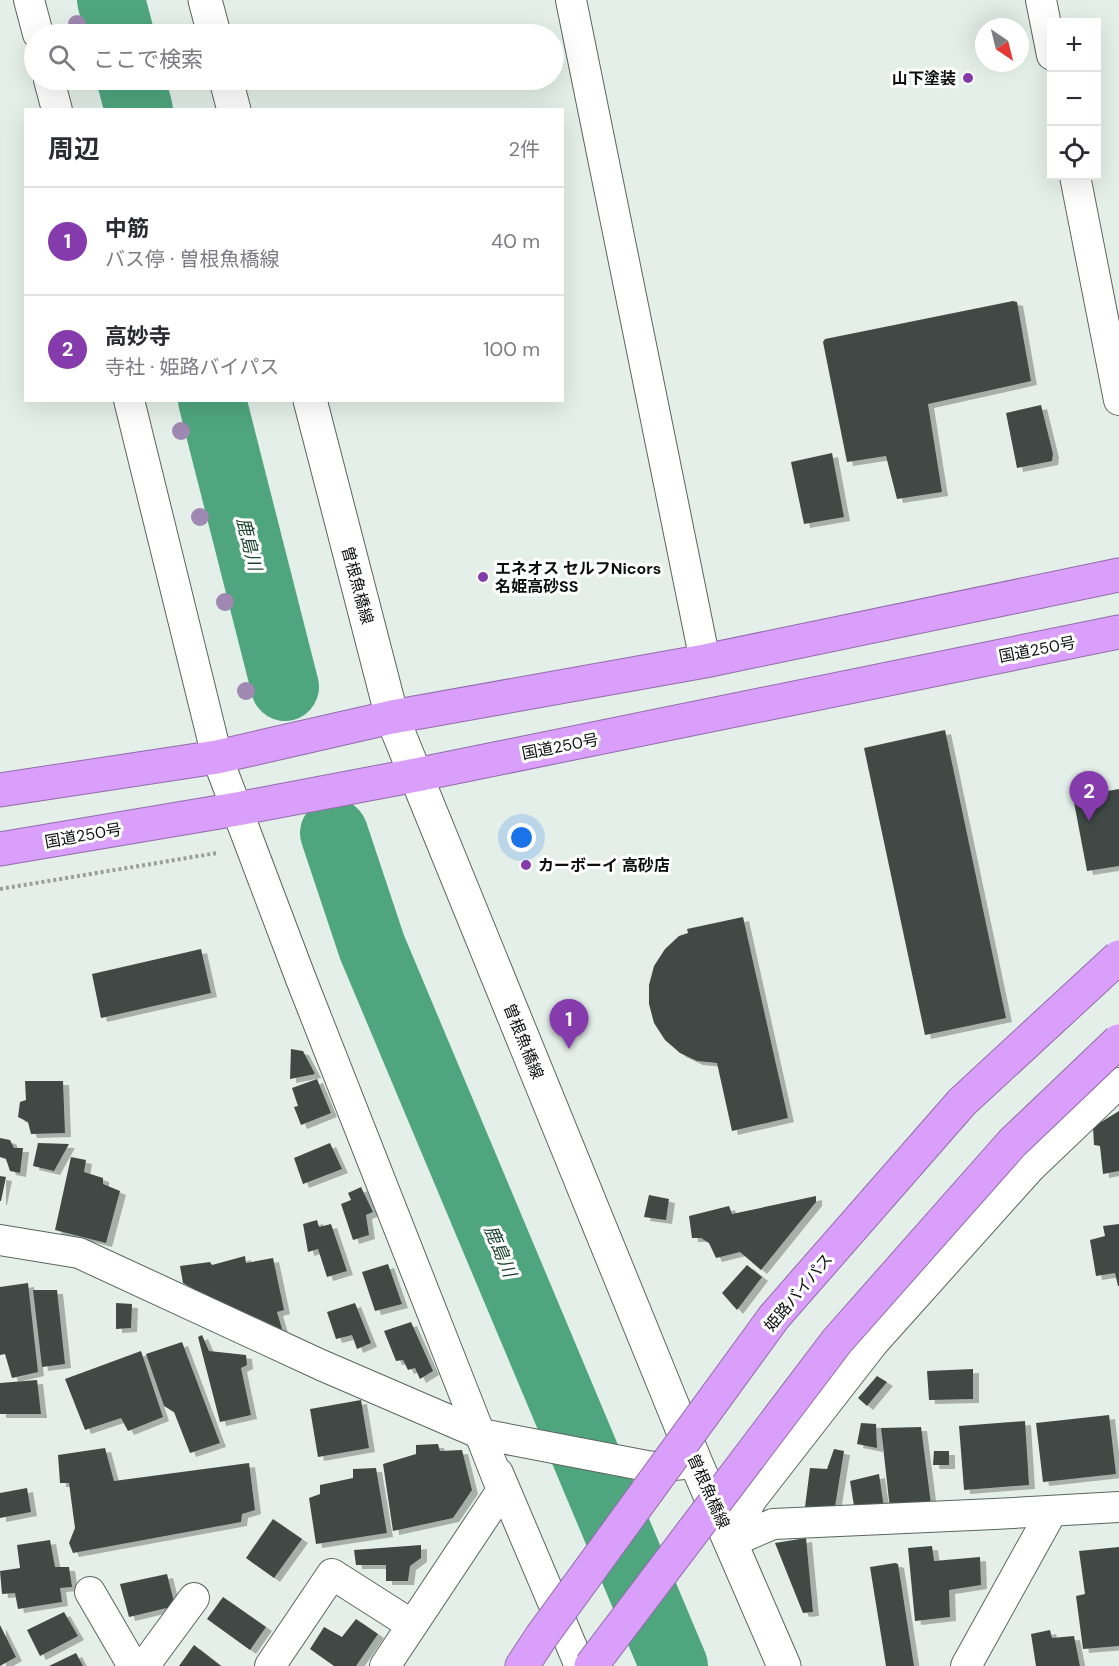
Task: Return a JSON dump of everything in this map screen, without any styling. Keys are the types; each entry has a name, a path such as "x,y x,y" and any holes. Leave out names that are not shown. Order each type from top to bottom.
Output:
{"highway":[{"path":"0,790 217,757 392,717 705,661 1119,575"},
{"name":"国道250号","path":"0,849 237,809 416,775 1119,632"},
{"name":"姫路バイパス","path":"522,1666 774,1317 962,1102 1119,957"},
{"path":"591,1666 837,1341 1012,1143 1119,1041"}],"main road":[{"path":"205,0 211,24"},
{"path":"229,90 233,108"},
{"name":"曽根魚橋線","path":"311,402 392,717 696,1463 784,1666"}],"street":[{"path":"29,0 35,24"},
{"path":"571,0 705,661"},
{"path":"1041,0 1047,30"},
{"path":"52,90 56,108"},
{"path":"1076,180 1119,400"},
{"path":"129,402 217,757 250,848 502,1490 385,1666"},
{"path":"731,1542 751,1500 874,1342 1030,1168 1119,1083"},
{"path":"0,1240 79,1253 321,1365 481,1434 652,1467 696,1463"},
{"path":"481,1434 580,1666"},
{"path":"731,1542 773,1524 1119,1507"},
{"path":"966,1666 1052,1511"},
{"path":"270,1666 332,1574 412,1625"},
{"path":"90,1592 133,1666"},
{"path":"144,1666 194,1598"}],"path":[{"path":"0,889 250,848"}],"building":[{"path":"1017,302 1031,381 928,404 942,492 897,499 886,456 847,462 823,342 825,339"},
{"path":"1041,405 1053,454 1052,461 1017,468 1006,413"},
{"path":"832,453 844,517 804,524 791,462"},
{"path":"945,730 1006,1018 925,1035 864,748"},
{"path":"1119,789 1119,866 1087,871 1073,797"},
{"path":"743,917 788,1118 732,1131 717,1063 697,1061 680,1053 665,1040 654,1023 649,1004 649,985 654,966 665,949 679,936 688,933 687,929"},
{"path":"201,949 211,993 101,1018 92,974"},
{"path":"291,1049 303,1051 315,1074 290,1079"},
{"path":"317,1079 331,1113 301,1125 294,1107 298,1106 292,1088"},
{"path":"25,1081 63,1081 65,1133 31,1134 28,1122 18,1117 20,1102 26,1100"},
{"path":"1119,1111 1119,1171 1103,1174 1100,1146 1094,1145 1093,1127"},
{"path":"0,1138 10,1140 14,1148 23,1148 20,1173 10,1171 6,1159 0,1157"},
{"path":"38,1143 69,1144 54,1171 33,1166"},
{"path":"330,1143 342,1169 303,1184 294,1158"},
{"path":"71,1157 86,1160 84,1172 103,1178 103,1184 120,1191 106,1243 55,1230"},
{"path":"0,1176 6,1177 1,1201 0,1201"},
{"path":"361,1187 373,1212 366,1215 369,1235 353,1240 341,1204 351,1200 348,1193"},
{"path":"649,1195 669,1199 666,1220 644,1217"},
{"path":"816,1196 816,1202 761,1270 740,1252 716,1258 709,1243 701,1238 692,1238 689,1216 729,1206 732,1214"},
{"path":"317,1220 319,1227 331,1224 347,1271 327,1277 318,1249 308,1252 303,1224"},
{"path":"1119,1224 1118,1286 1115,1273 1096,1276 1090,1240 1105,1236 1103,1226"},
{"path":"245,1256 246,1263 273,1258 284,1310 277,1312 285,1339 183,1283 180,1266 210,1262 212,1265"},
{"path":"388,1264 402,1304 375,1311 362,1272"},
{"path":"747,1265 762,1277 737,1310 722,1293"},
{"path":"28,1283 38,1372 12,1378 5,1354 0,1355 0,1287"},
{"path":"33,1290 57,1290 65,1364 42,1367"},
{"path":"116,1303 132,1304 131,1328 116,1329"},
{"path":"355,1303 371,1343 357,1349 352,1335 336,1339 327,1312"},
{"path":"411,1322 433,1371 420,1379 415,1368 408,1370 403,1360 396,1361 384,1331"},
{"path":"202,1335 209,1351 246,1355 247,1365 241,1368 251,1415 220,1422 198,1337"},
{"path":"182,1342 220,1443 190,1453 174,1412 164,1406 146,1354"},
{"path":"141,1351 163,1417 128,1431 121,1418 85,1430 65,1379"},
{"path":"973,1369 973,1399 929,1400 927,1371"},
{"path":"877,1376 887,1382 867,1406 858,1398"},
{"path":"37,1380 41,1414 0,1414 0,1383"},
{"path":"361,1400 369,1448 318,1457 310,1409"},
{"path":"1109,1415 1116,1474 1043,1482 1036,1423"},
{"path":"1025,1421 1029,1485 964,1490 959,1426"},
{"path":"861,1423 876,1424 877,1448 857,1444"},
{"path":"921,1427 931,1504 890,1509 881,1428"},
{"path":"438,1444 440,1451 462,1450 472,1490 453,1518 393,1531 383,1464 416,1454 416,1445"},
{"path":"105,1448 114,1481 249,1463 255,1510 242,1514 241,1522 73,1553 69,1543 75,1528 69,1483 60,1483 58,1455"},
{"path":"834,1449 844,1451 834,1513 805,1507 810,1468 827,1469"},
{"path":"934,1451 949,1451 949,1465 933,1465"},
{"path":"376,1468 387,1533 316,1544 309,1498 320,1494 320,1485 353,1478 353,1469"},
{"path":"879,1474 884,1508 855,1512 850,1481"},
{"path":"27,1488 31,1512 0,1518 0,1493"},
{"path":"273,1519 302,1539 274,1578 246,1558"},
{"path":"806,1538 813,1612 803,1613 775,1543"},
{"path":"50,1540 55,1567 69,1567 72,1587 60,1588 62,1602 18,1609 15,1593 2,1594 0,1571 20,1568 17,1545"},
{"path":"421,1545 421,1558 410,1566 408,1581 386,1581 386,1565 356,1565 354,1550"},
{"path":"932,1546 934,1561 980,1557 981,1585 949,1590 950,1617 915,1621 908,1548"},
{"path":"1119,1547 1119,1646 1083,1649 1076,1596 1085,1594 1079,1551"},
{"path":"898,1564 914,1666 886,1666 870,1567"},
{"path":"167,1574 175,1606 129,1617 120,1584"},
{"path":"223,1597 266,1627 250,1650 207,1619"},
{"path":"64,1612 78,1636 40,1656 27,1630"},
{"path":"356,1619 378,1634 356,1666 334,1666 310,1649 324,1627 342,1637"},
{"path":"0,1625 16,1657 0,1666"},
{"path":"1050,1630 1052,1638 1074,1636 1080,1666 1036,1666 1031,1634"},
{"path":"194,1645 221,1666 179,1666"},
{"path":"76,1653 83,1666 49,1666"}],"waterway":[{"name":"鹿島川","path":"111,0 117,24"},
{"name":"鹿島川","path":"134,90 138,108"},
{"name":"鹿島川","path":"213,402 285,687"},
{"name":"鹿島川","path":"334,833 372,947 674,1666"}],"place":[{"name":"山下塗装","path":"968,78"},
{"name":"エネオス セルフNicors 名姫高砂SS","path":"483,577"},
{"name":"高妙寺","path":"1089,821"},
{"name":"カーボーイ 高砂店","path":"526,865"},
{"name":"中筋","path":"569,1049"}]}
